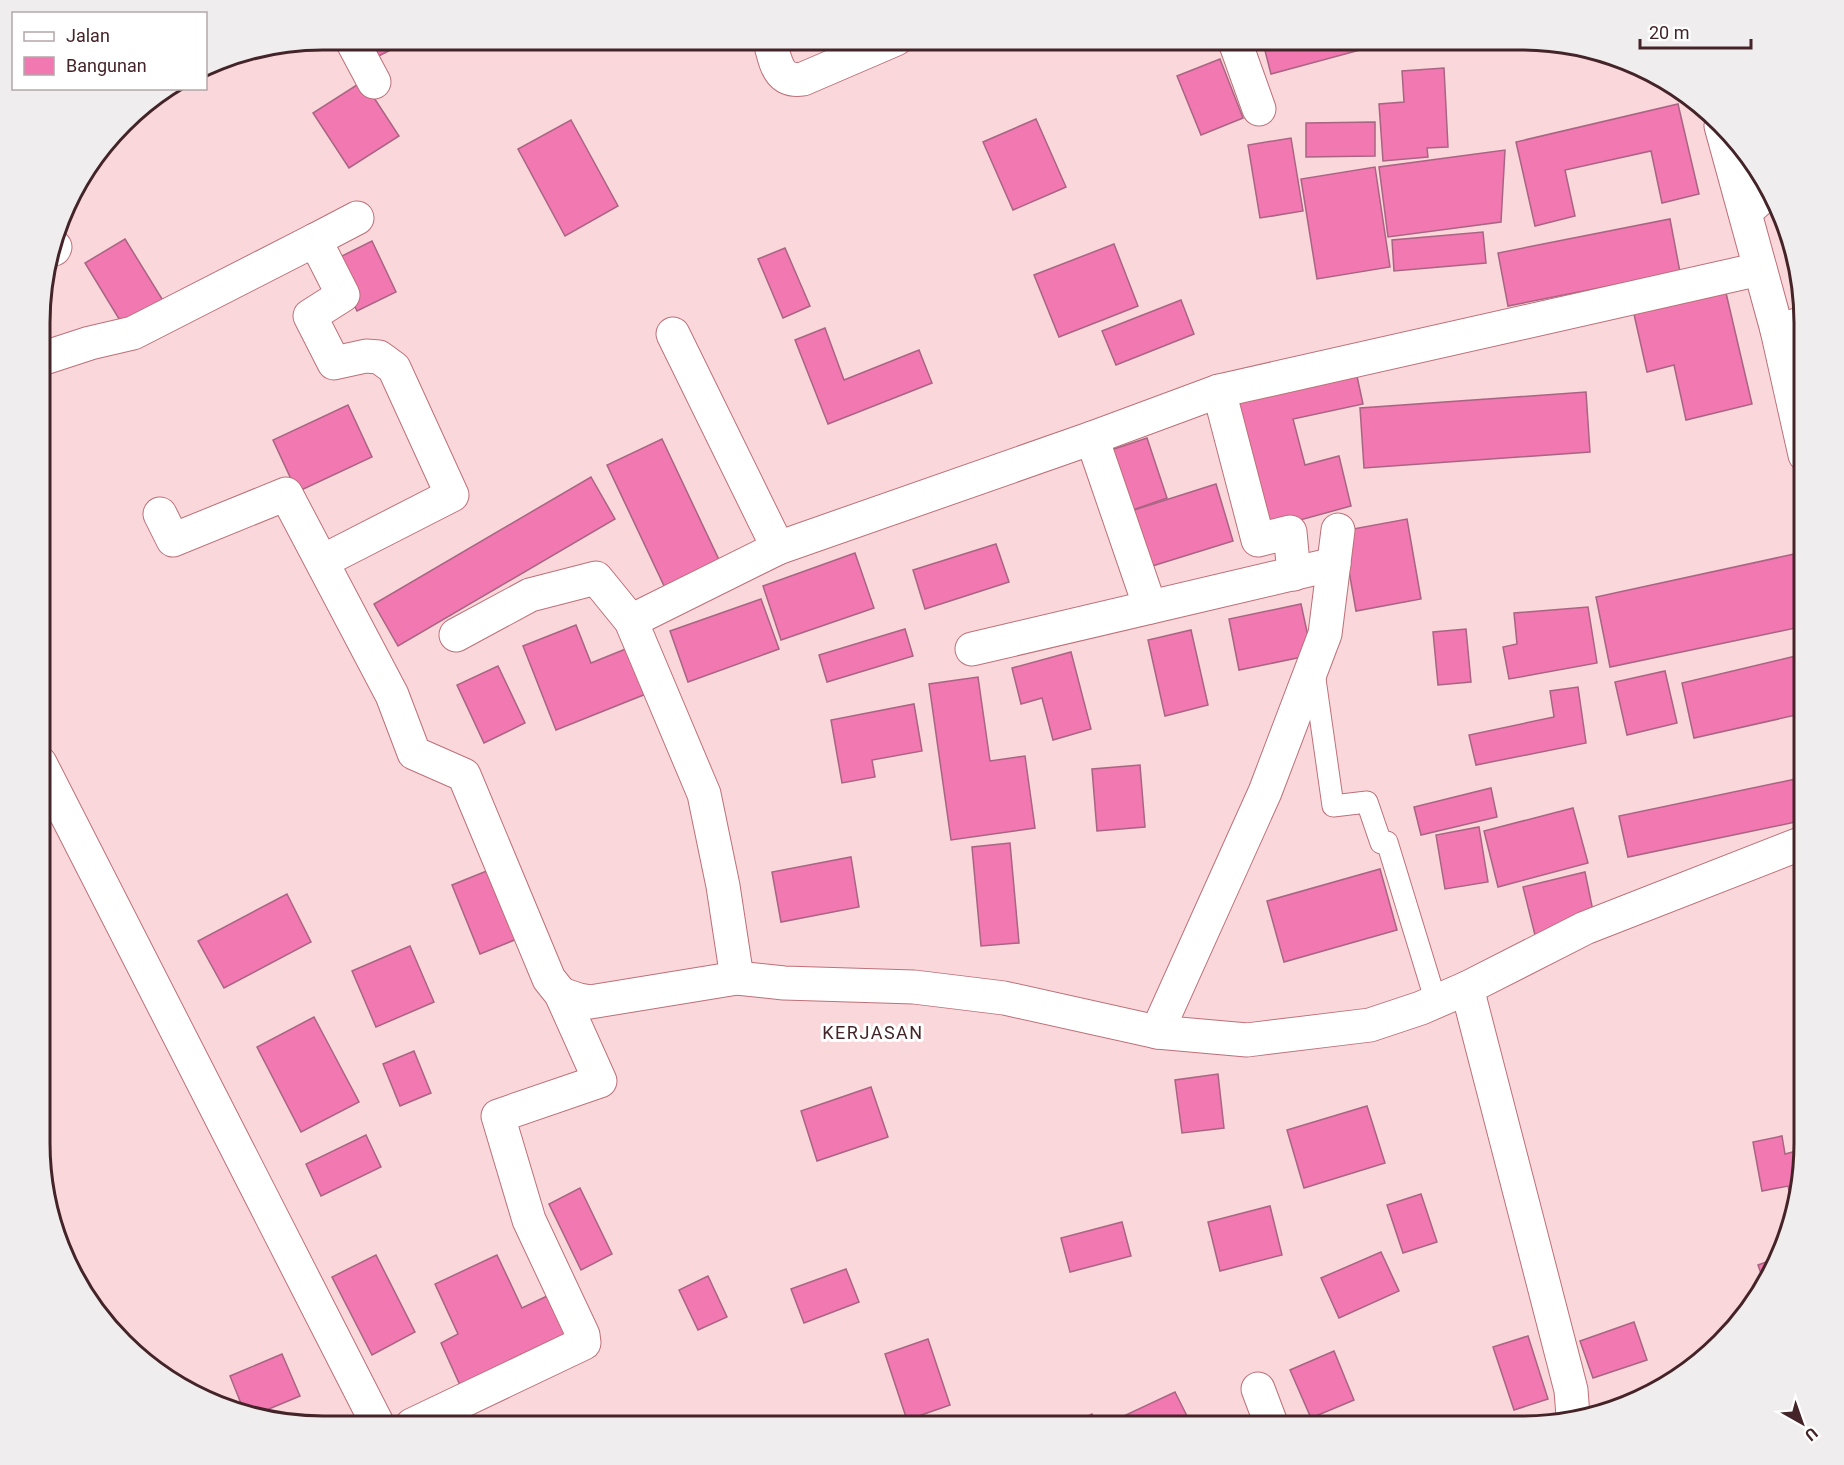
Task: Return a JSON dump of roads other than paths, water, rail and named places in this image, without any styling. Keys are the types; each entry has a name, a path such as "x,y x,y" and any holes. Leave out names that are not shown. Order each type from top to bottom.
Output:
{"street":[{"path":"357,50 374,82"},
{"path":"773,50 781,74 792,81 803,79 870,50"},
{"path":"1238,50 1259,109"},
{"path":"1725,141 1760,269 1791,327 1794,354"},
{"path":"1745,212 1763,196"},
{"path":"50,356 90,343 133,333 357,218"},
{"path":"315,240 343,295 310,316 334,363 366,356 378,357 394,368 452,495 324,561"},
{"path":"631,621 778,548 1219,391 1760,269"},
{"path":"673,334 778,548"},
{"path":"1219,391 1258,540 1290,532 1294,574"},
{"path":"1092,438 1150,607"},
{"path":"160,514 173,540 286,494 324,561 392,695 414,753 464,775 549,979 561,994 600,1081 498,1116 529,1220 584,1343 431,1416"},
{"path":"1157,1032 1265,792 1325,634 1338,530"},
{"path":"972,649 1334,564"},
{"path":"456,635 530,595 596,579 631,621 704,794 723,886 737,978"},
{"path":"50,782 373,1416"},
{"path":"561,994 590,1002 737,978 914,987 993,996 1157,1032 1247,1040 1370,1025 1436,1002 1585,928 1794,846"},
{"path":"1467,988 1568,1378 1572,1410"},
{"path":"1258,1389 1268,1416"}],"lane":[{"path":"1313,666 1333,807 1368,802 1381,843 1387,842 1436,1002"}],"district":[{"name":"KERJASAN","path":"873,1032"}]}
